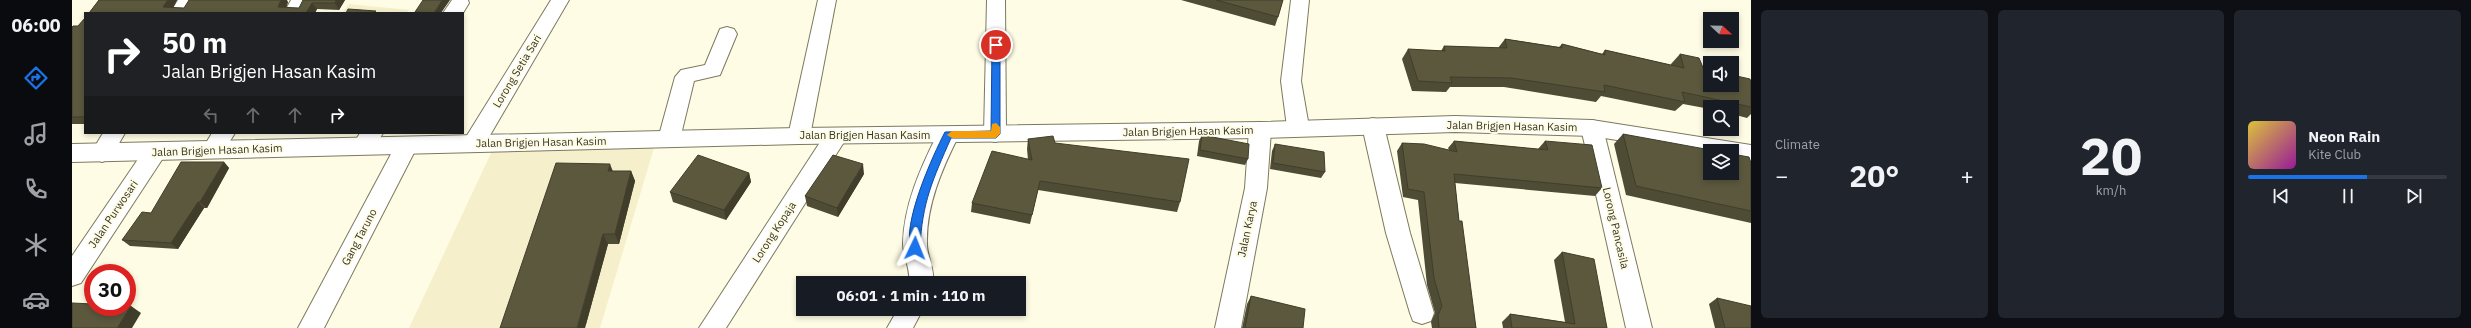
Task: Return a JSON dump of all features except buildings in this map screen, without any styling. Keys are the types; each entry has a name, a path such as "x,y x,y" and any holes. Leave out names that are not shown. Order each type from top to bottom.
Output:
{"street":[{"path":"181,12 188,0"},
{"path":"294,12 300,0"},
{"name":"Lorong Setia Sari","path":"474,143 560,0"},
{"path":"799,136 827,0"},
{"path":"996,0 996,134"},
{"path":"1298,128 1291,81 1300,0"},
{"path":"669,138 685,77 689,74 704,74 714,70 727,34"},
{"name":"Jalan Brigjen Hasan Kasim","path":"72,153 155,152 219,141 252,150 367,140 408,145 669,138 1260,130 1455,124 1592,128 1646,135 1750,156"},
{"path":"1373,126 1398,233 1422,313"},
{"name":"Lorong Pancasila","path":"1592,128 1639,328"},
{"name":"Jalan Karya","path":"1228,328 1256,188 1260,130"},
{"path":"102,153 113,134"},
{"path":"921,276 921,268 915,248 916,220 923,192 948,135"},
{"name":"Lorong Kopaja","path":"712,328 836,136"},
{"name":"Gang Taruno","path":"311,328 408,145"},
{"name":"Jalan Purwosari","path":"72,276 155,152"},
{"path":"900,328 907,316"}],"shaded area":[{"path":"349,4 409,10 408,12 343,12"},
{"path":"654,148 600,328 409,328 492,151"}],"slow traffic":[{"path":"952,135 996,134 996,127"}],"route":[{"path":"915,248 916,220 923,192 948,135 996,134 996,45"}]}
